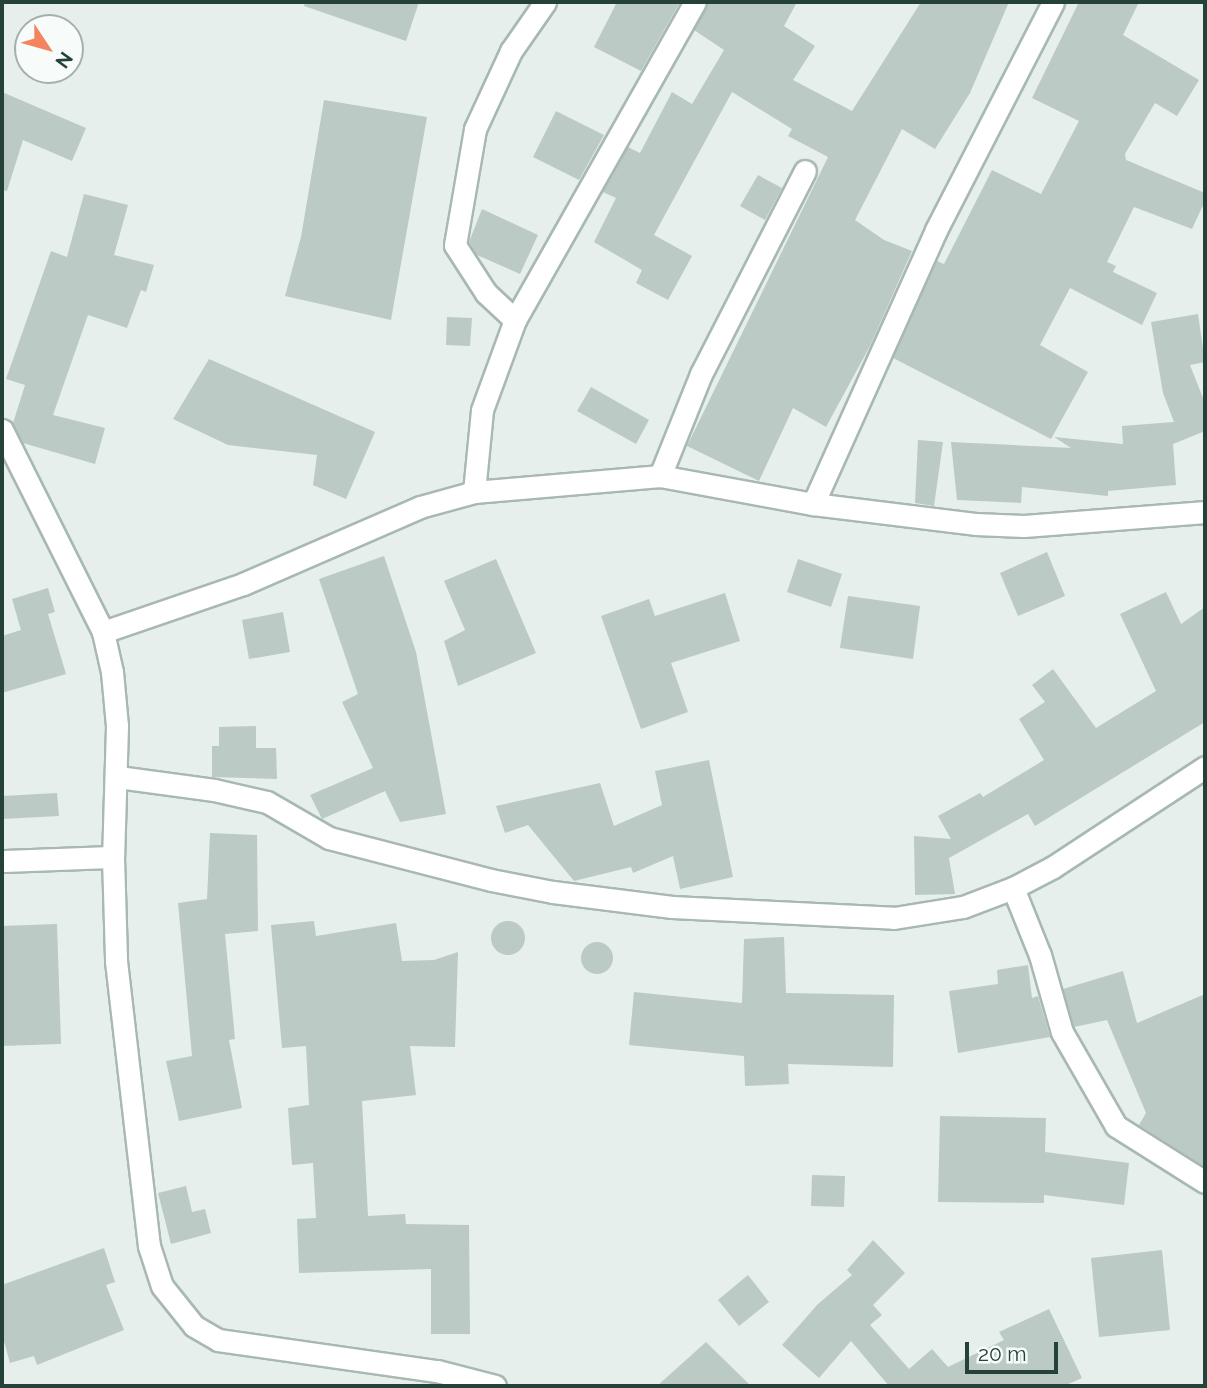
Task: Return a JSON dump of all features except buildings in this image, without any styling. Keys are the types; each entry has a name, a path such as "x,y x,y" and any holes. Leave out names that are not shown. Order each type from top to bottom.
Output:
{"street":[{"path":"515,320 486,293 456,245 475,128 511,51 545,2"},
{"path":"474,492 482,410 515,320 695,2"},
{"path":"813,504 936,230 1053,2"},
{"path":"660,476 701,374 804,172"},
{"path":"2,430 103,632 117,726 118,777 113,857 116,961 149,1246 162,1286 178,1309 218,1340 252,1348 437,1371 495,1386"},
{"path":"103,632 243,584 420,507 474,492 660,476 813,504 922,519 1024,526 1205,512"},
{"path":"118,777 267,802 329,838 491,880 659,905 894,918 963,907 1013,888 1053,867 1205,767"},
{"path":"2,861 113,857"},
{"path":"1013,888 1040,956 1062,1032 1116,1126 1205,1182"}]}
